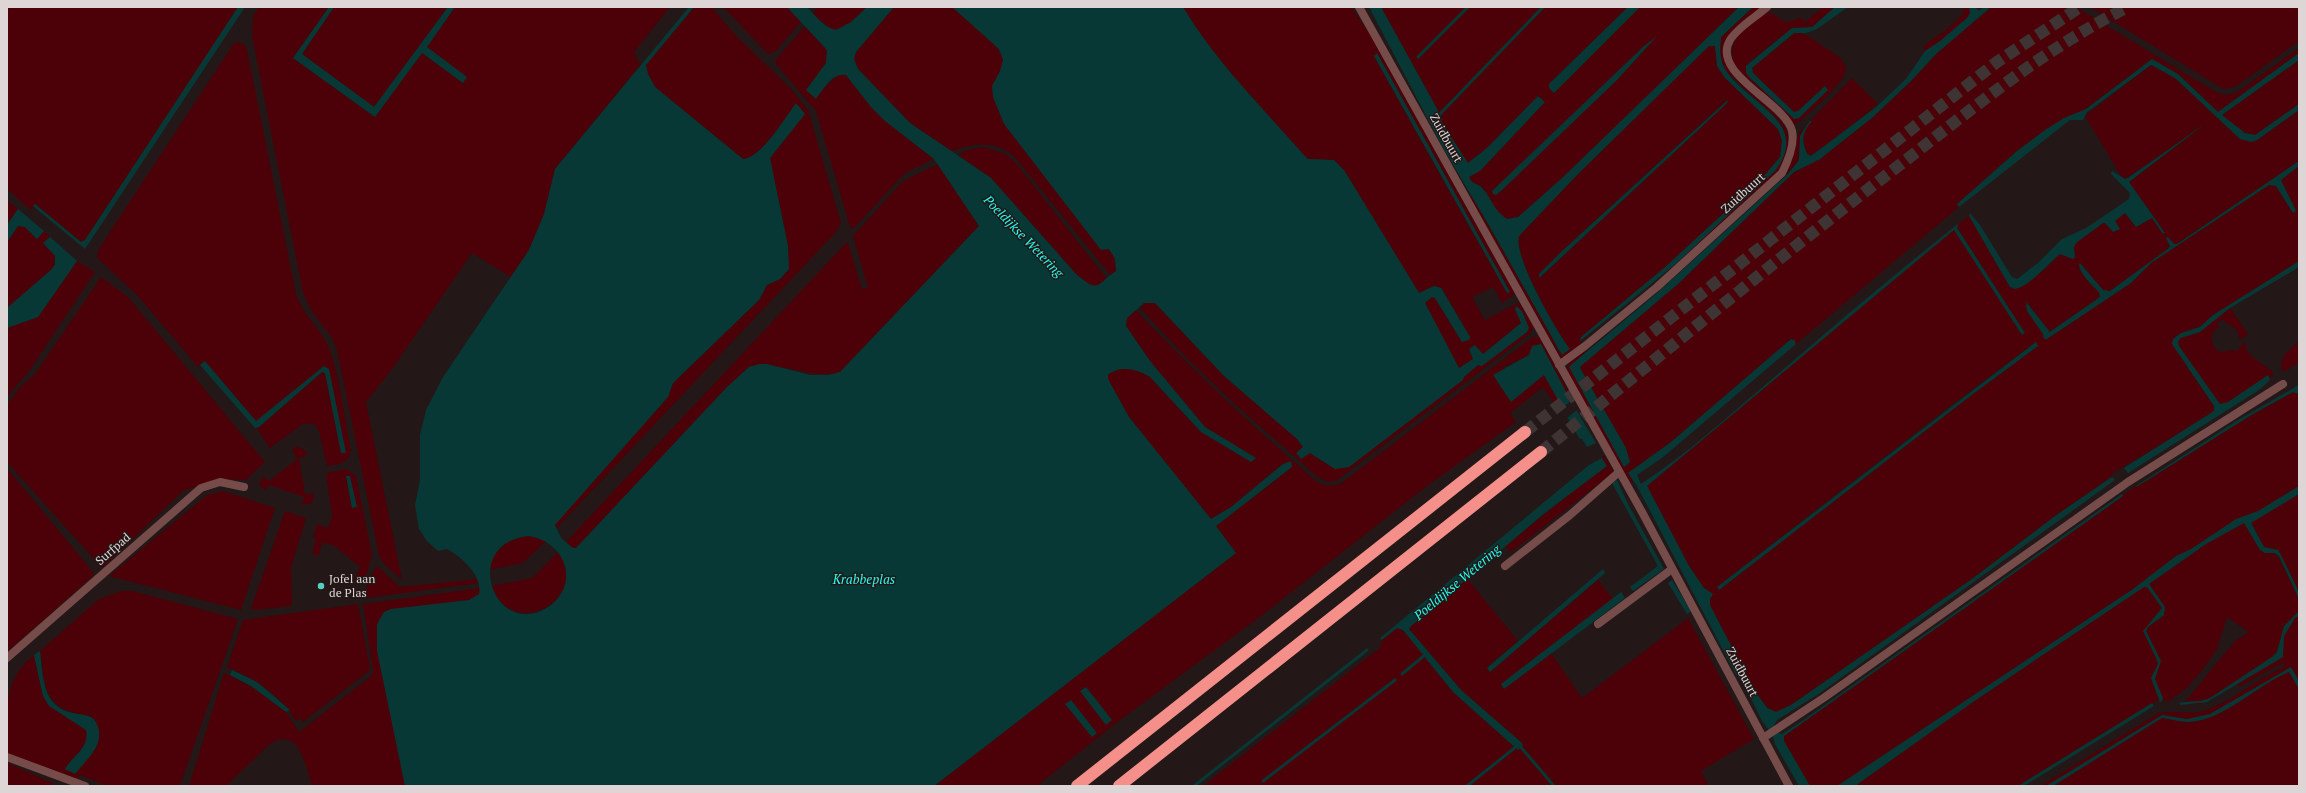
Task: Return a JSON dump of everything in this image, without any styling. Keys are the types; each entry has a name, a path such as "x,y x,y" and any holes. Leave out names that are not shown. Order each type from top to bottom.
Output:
{"highway":[{"path":"1077,786 1525,432"},
{"path":"1119,786 1541,452"}],"street":[{"name":"Zuidbuurt","path":"1359,7 1619,472 1789,786"},
{"name":"Zuidbuurt","path":"1559,365 1585,346 1657,287 1782,172 1791,150 1792,131 1786,120 1732,67 1727,54 1730,41 1734,36 1767,7"},
{"path":"1763,738 2128,482 2283,384"},
{"path":"1505,566 1570,515 1619,472"},
{"name":"Surfpad","path":"7,658 201,488 220,482 244,487"},
{"path":"1598,624 1672,569"},
{"path":"7,757 85,786"}],"shaded area":[{"path":"7,7 238,7 85,240 81,242 35,204 31,210 7,189"},
{"path":"259,7 329,7 293,58 375,117 422,53 463,83 467,77 427,47 455,7 670,7 634,52 640,65 555,169 544,214 529,250 511,277 472,253 392,369 366,402 402,580 383,563 379,555 337,350 332,338 311,310 303,293 252,36 253,16"},
{"path":"334,7 448,7 374,107 302,54"},
{"path":"694,7 712,7 736,36 791,89 808,110 841,223 836,232 556,529 555,525 560,518 668,397 673,383 759,300 767,285 780,279 789,269 788,246 770,158 805,114 796,104 765,145 758,152 743,159 655,87 648,74 646,65"},
{"path":"723,7 787,7 801,22 775,52 768,54"},
{"path":"818,7 867,7 851,22 836,30 829,28 813,14"},
{"path":"894,7 952,7 996,47 1001,54 1003,63 1001,70 992,86 1101,250 1109,249 1115,259 1116,271 1111,275 1107,271 1014,156 999,147 984,144 969,146 952,151 910,123 858,69 854,59 856,52"},
{"path":"1183,7 1351,7 1372,37 1514,291 1514,295 1502,303 1493,287 1472,297 1485,320 1519,302 1534,327 1531,333 1336,481 1328,482 1319,478 1249,417 1182,353 1140,307 1144,303 1155,303 1224,376 1297,439 1303,447 1296,453 1305,457 1309,453 1335,469 1349,467 1463,380 1464,377 1478,365 1482,366 1527,332 1529,328 1518,306 1515,309 1522,323 1483,354 1469,352 1474,359 1459,368 1425,303 1432,297 1435,298 1462,342 1469,340 1470,337 1442,288 1434,286 1419,293 1344,170 1334,160 1308,159 1224,65","holes":["1374,56 1510,292 1447,187"]},
{"path":"1381,7 1628,7 1549,84 1554,93 1640,7 1739,7 1580,162 1518,217 1509,220 1500,215 1483,188 1470,180 1469,177 1480,171 1544,102 1505,129 1488,147 1468,163 1442,123 1441,116"},
{"path":"1753,7 1762,7 1730,36 1727,66 1733,74 1782,122 1786,128 1788,136 1787,151 1779,171 1669,273 1666,271 1775,171 1784,155 1786,136 1778,120 1725,70 1720,54 1721,37"},
{"path":"1823,7 1835,7 1812,27 1792,28 1748,63 1750,78 1793,118 1825,86 1798,111 1794,112 1753,73 1753,67 1796,32 1812,38 1842,60 1846,70 1840,82 1818,105 1798,123 1793,125 1734,66 1732,56 1733,48 1739,34 1765,12 1769,12 1784,21 1789,22 1800,17 1805,22"},
{"path":"1964,7 1969,7 1970,13 1968,17 1940,41 1925,51 1923,47 1954,23 1963,12"},
{"path":"1991,7 2076,7 2216,92 2225,95 2236,93 2299,48 2299,53 2218,112 2178,74 2152,59 2086,109 2045,130 2017,151 1957,204 1959,207 1796,344 1791,339 1671,442 1628,473 1633,482 1629,483 1566,370 1569,362 1587,348 1588,349 1570,367 1624,467 1629,465 1626,448 1580,368 1581,366 1678,284 1794,172 1820,159 1873,117 1911,81 1936,54"},
{"path":"2090,7 2299,7 2299,41 2235,87 2223,89"},
{"path":"805,26 827,50 824,67 806,90 826,87 838,74 846,75 875,110 909,140 934,159 905,173 853,229 850,227 816,111 775,63 777,58"},
{"path":"238,42 245,45 247,50 296,294 303,309 326,341 333,359 342,398 351,450 346,461 339,464 327,466 319,431 314,424 303,424 270,448 257,429 322,372 326,375 324,366 256,421 204,361 198,367 137,295 97,258 98,251 108,235 234,43"},
{"path":"1712,44 1715,47 1717,66 1725,78 1778,129 1782,141 1780,157 1764,176 1664,268 1581,337 1580,341 1584,344 1564,358 1560,357 1469,198 1472,197 1544,322 1559,352 1570,349 1546,310 1529,276 1522,259 1519,246 1519,236 1578,174 1694,59","holes":["1728,99 1726,104 1541,277 1539,274 1561,252"]},
{"path":"2299,60 2299,104 2255,135 2245,133 2221,115"},
{"path":"2152,64 2175,78 2240,139 2257,140 2299,110 2299,161 2177,244 2174,244 2166,238 2170,246 2169,248 2110,291 2103,290 2080,263 2079,269 2099,292 2100,297 2049,332 2027,302 2025,303 2043,334 2043,338 2047,339 2130,283 2151,263 2269,185 2276,186 2293,213 2296,211 2281,180 2299,166 2299,261 2209,318 2229,306 2248,334 2240,340 2237,330 2225,322 2224,319 2217,323 2219,327 2213,333 2212,343 2220,352 2231,350 2237,351 2245,341 2248,351 2254,359 2272,371 2273,376 2271,378 2269,376 2266,384 2222,412 2175,343 2182,335 2197,332 2208,320 2204,324 2177,336 2173,339 2172,344 2214,406 2213,413 2113,473 2111,477 2055,516 1972,579 1791,705 1776,712 1768,708 1754,690 1710,605 1710,599 1713,594 1704,588 1689,566 1647,486 1954,229 2022,334 2024,333 1957,227 1959,223 1969,216 2010,287 2016,289 2044,270 2060,254 2073,259 2075,257 2074,246 2082,236 2103,223 2115,223 2115,220 2125,213 2136,227 2152,218 2165,233 2129,182 2206,124 2125,179 2121,176 2085,116","holes":["2036,342 2038,346 1969,397 1719,590 1717,587 1946,409"]},
{"path":"1852,78 1878,104 1824,147 1809,156 1802,142 1804,133 1811,120"},
{"path":"1805,126 1801,132 1798,162 1777,184 1791,159 1799,132"},
{"path":"983,147 1006,154 1016,163 1107,279 1102,285 1089,285 1076,274 991,178 958,155 967,150"},
{"path":"938,164 979,226 840,372 819,374 782,367 749,367 727,387 576,548 573,548 565,543 846,243 848,243 862,289 868,288 853,236 903,181"},
{"path":"7,200 18,209 7,225"},
{"path":"18,226 25,227 37,239 44,231 50,237 44,244 54,253 56,260 52,269 7,308 7,242"},
{"path":"77,261 95,272 30,370 7,397 7,328 38,317"},
{"path":"101,277 128,297 265,462 246,480 217,479 183,491 102,568 7,462 7,405 20,387 35,374"},
{"path":"1136,310 1179,355 1247,419 1317,482 1327,486 1333,486 1343,482 1533,337 1540,337 1572,398 1570,401 1541,344 1529,355 1502,368 1544,375 1562,406 1555,405 1543,387 1510,413 1516,422 1427,486 1261,616 1120,720 1037,786 934,786 1236,553 1216,526 1292,467 1283,464 1231,507 1211,519 1129,417 1108,379 1108,375 1112,372 1123,369 1134,370 1145,374 1150,377 1201,432 1251,462 1256,458 1205,427 1150,361 1126,326 1127,318","holes":["1066,704 1097,733 1092,737"]},
{"path":"2299,341 2299,362 2284,372 2281,367 2283,356"},
{"path":"2293,392 2299,394 2299,489 2246,520 2259,544 2274,553 2280,560 2299,599 2299,786 2040,786 2157,714 2169,712 2200,712 2206,710 2226,701 2285,666 2282,663 2239,687 2237,684 2267,664 2199,704 2183,704 2235,641 2249,632 2227,617 2217,649 2188,687 2168,702 2160,699 2022,786 1855,786 1933,730 1837,786 1810,786 1784,741 1784,736 2136,486 2253,414"},
{"path":"295,447 299,447 306,451 307,455 299,458 305,494 313,493 314,499 310,504 301,504 304,497 269,485 265,491 259,484 263,476 269,481 297,459 292,450"},
{"path":"1604,455 1614,472 1511,552 1505,546 1582,484 1607,466 1602,458"},
{"path":"7,468 93,572 93,576 7,652"},
{"path":"346,469 356,476 372,555 364,584 354,580 360,567 336,547 323,542 318,556 312,554 316,539 313,537 317,524 328,528 332,516 326,473"},
{"path":"223,491 275,508 241,610 109,576 207,495"},
{"path":"2299,494 2299,592 2278,550 2264,547 2251,522"},
{"path":"285,511 306,518 291,568 292,604 291,606 255,610 251,609"},
{"path":"528,536 546,541 523,563 489,570 497,551 502,546 514,539"},
{"path":"558,552 566,569 565,585 558,598 546,608 531,612 516,611 502,603 491,586 532,578"},
{"path":"375,567 378,567 400,587 478,579 479,583 366,598 363,596"},
{"path":"1466,577 1518,641 1487,667 1490,672 1598,580 1613,599 1501,684 1504,689 1551,653 1582,698 1688,618 1754,739 1701,771 1709,786 1203,786 1381,647 1382,640 1397,628 1403,630 1453,692 1518,750 1522,743 1461,690 1409,629"},
{"path":"480,588 479,594 469,600 384,612 377,624 405,786 312,786 305,762 296,745 291,741 280,739 270,744 226,786 189,786 224,673 251,686 286,712 299,732 370,677 373,671 363,604"},
{"path":"122,591 132,591 238,619 180,786 107,786 80,775 77,780 7,755 7,714 11,688 15,677 23,665 34,655 43,696 86,730 88,739 78,754 75,774 98,745 92,717 64,710 50,697 46,688 40,651 99,599"},
{"path":"358,604 370,668 369,671 303,722 300,718 296,721 290,711 266,688 227,667 243,620"},
{"path":"7,763 53,783 51,786 7,786"}],"water":[{"path":"238,7 245,7 85,249 33,206 35,204 81,242 85,240"},
{"path":"329,7 334,7 302,54 374,107 448,7 455,7 427,47 467,77 463,83 422,53 375,117 293,58"},
{"name":"Krabbeplas","path":"689,7 694,7 646,65 648,74 655,87 743,159 758,152 765,145 796,103 805,114 770,158 788,246 789,269 780,279 767,285 759,300 673,383 668,397 555,525 561,538 573,548 576,548 727,387 749,367 759,364 767,364 810,375 828,375 840,372 979,226 934,159 885,121 871,107 846,75 836,76 828,82 816,99 806,90 826,63 827,50 787,7 807,7 823,24 836,30 851,22 867,7 894,7 856,52 854,59 858,69 910,123 991,178 1076,274 1094,286 1116,271 1115,259 1109,249 1101,250 1004,124 993,97 992,86 1000,71 1003,60 999,49 952,7 1183,7 1209,46 1224,65 1303,154 1308,159 1334,160 1344,170 1419,293 1434,286 1441,288 1470,337 1469,340 1462,342 1435,298 1432,297 1425,303 1459,368 1473,359 1469,349 1475,345 1483,354 1521,323 1515,309 1516,306 1522,311 1529,328 1527,332 1482,366 1478,365 1464,377 1463,380 1349,467 1335,469 1310,453 1301,459 1296,453 1303,447 1297,439 1224,376 1155,303 1144,303 1127,318 1126,326 1150,361 1205,427 1256,458 1251,462 1201,432 1150,377 1145,374 1134,370 1123,369 1112,372 1108,375 1108,379 1129,417 1211,519 1231,507 1283,464 1291,461 1292,467 1216,526 1236,553 934,786 405,786 377,651 377,624 384,612 391,609 469,600 479,594 478,580 465,562 447,549 438,551 427,541 419,529 415,505 420,480 420,435 426,410 443,377 529,250 544,214 555,169","holes":["528,536 537,538 553,547 559,553 566,569 566,578 562,592 549,607 541,611 523,614 509,609 498,598 491,584 490,568 496,554 508,542"]},
{"path":"1369,7 1381,7 1441,116 1442,123 1468,163 1488,147 1538,96 1545,102 1480,171 1469,177 1470,180 1481,187 1496,209 1507,219 1518,217 1561,179 1739,7 1753,7 1721,37 1720,49 1722,61 1725,69 1734,81 1772,114 1781,126 1786,139 1785,154 1775,171 1676,264 1580,341 1581,337 1664,268 1764,176 1780,157 1782,141 1778,129 1725,78 1717,66 1715,46 1709,46 1578,174 1519,236 1519,246 1522,260 1529,276 1546,311 1570,349 1562,355 1442,146"},
{"path":"1628,7 1640,7 1554,93 1549,88 1549,84"},
{"path":"1835,7 1848,7 1817,29 1806,33 1794,33 1752,68 1753,73 1794,112 1798,111 1825,86 1828,90 1799,118 1794,119 1750,78 1746,73 1746,66 1792,28 1812,27"},
{"path":"1969,7 1975,7 1979,11 1984,7 1991,7 1936,54 1911,81 1873,117 1820,159 1794,172 1678,284 1581,366 1580,368 1626,448 1630,462 1624,467 1569,367 1656,294 1788,174 1799,160 1800,136 1810,121 1812,121 1804,133 1803,141 1807,154 1811,156 1875,108 1906,79 1925,51 1940,41 1968,17 1970,13"},
{"path":"1657,36 1617,80 1501,191 1496,195 1493,194 1492,191 1644,46"},
{"path":"1377,53 1510,292 1507,293 1374,56"},
{"path":"2299,53 2299,60 2222,115 2245,133 2255,135 2299,104 2299,110 2257,140 2252,142 2240,139 2175,78 2151,65 2087,112 2083,120 2070,120 1959,207 1957,204 2017,151 2045,130 2064,118 2086,109 2152,59 2178,74 2218,112"},
{"path":"1729,99 1726,104 1539,278 1539,274 1561,252"},
{"path":"2206,123 2129,182 2165,233 2163,234 2152,218 2136,227 2125,213 2115,221 2120,229 2113,232 2105,223 2103,223 2076,243 2074,247 2075,257 2073,259 2060,254 2039,274 2021,287 2015,289 2010,287 1969,216 1970,213 1980,225 2012,277 2017,279 2039,262 2062,239 2086,228 2129,199 2130,193 2111,174 2112,171 2125,179 2128,178"},
{"path":"2299,161 2299,166 2281,180 2296,211 2293,213 2276,186 2269,185 2151,263 2131,283 2047,339 2044,339 2043,334 2027,311 2026,302 2050,332 2100,297 2099,292 2087,280 2082,272 2080,263 2103,290 2110,291 2169,248 2170,246 2166,238 2168,237 2174,244 2177,244"},
{"path":"18,209 44,231 37,239 25,227 18,226 7,242 7,225"},
{"path":"1959,223 1957,228 2025,333 2022,335 1954,230 1647,486 1689,566 1704,588 1713,594 1710,599 1710,605 1754,690 1767,708 1776,712 1791,705 1972,579 2055,516 2112,477 2115,480 1820,693 1777,720 1774,725 1779,733 1782,734 1802,721 2122,494 2123,496 1784,736 1784,741 1810,786 1799,786 1775,744 1773,736 1762,721 1744,684 1735,673 1637,486 1628,473 1671,442 1791,339 1794,340 1796,344 1662,458 1637,475 1641,484 1675,460 1864,300"},
{"path":"50,237 77,261 38,317 7,328 7,308 52,269 55,264 55,256 43,243"},
{"path":"2299,261 2299,267 2230,308 2200,332 2181,338 2178,341 2179,346 2220,404 2228,402 2268,375 2270,380 2259,390 2128,473 2124,468 2214,411 2214,406 2172,344 2173,339 2181,333 2200,327 2213,315"},
{"path":"2036,342 2038,346 1969,397 1719,590 1717,587"},
{"path":"1541,344 1571,401 1596,443 1587,447 1582,439 1579,438 1544,375 1511,402 1493,375 1529,355 1532,346"},
{"path":"205,361 256,421 324,366 329,369 346,453 341,453 325,373 322,372 259,427 255,428 200,365"},
{"path":"2299,385 2299,394 2293,392 2253,414 2136,486 2238,420"},
{"path":"1602,458 1607,466 1546,512 1409,629 1461,690 1522,743 1523,746 1518,750 1453,692 1403,630 1397,628 1382,640 1380,638 1589,465"},
{"path":"346,476 350,476 357,507 352,508"},
{"path":"1617,480 1628,504 1664,569 1633,591 1630,587 1658,566 1612,483"},
{"path":"2299,486 2299,494 2251,523 2264,547 2278,550 2280,553 2299,592 2299,599 2279,556 2275,553 2265,553 2260,550 2244,523 2206,544 2149,584 2165,607 2164,615 2148,627 2146,631 2161,661 2155,679 2163,698 2162,701 2160,702 2151,678 2158,664 2157,660 2143,631 2162,608 2147,587 2144,587 1973,702 1855,786 1837,786 2133,589 2176,556 2191,549 2236,519 2258,511"},
{"path":"1603,569 1605,573 1490,672 1487,668"},
{"path":"1672,580 1691,611 1687,614 1668,583"},
{"path":"1621,592 1625,598 1504,689 1501,684"},
{"path":"2299,611 2299,616 2295,618 2284,636 2283,657 2207,702 2181,705 2179,703 2210,698 2272,657 2277,652 2284,626"},
{"path":"40,651 44,684 52,701 61,709 91,717 95,720 98,727 99,734 96,747 89,758 75,774 65,769 86,742 86,730 49,706 43,696 34,655"},
{"path":"2291,667 2299,681 2299,689 2289,672 2265,685 2228,709 2202,720 2182,722 2162,718 2053,786 2046,786 2162,715 2187,719 2210,714"},
{"path":"232,670 257,682 290,710 286,712 251,686 230,675"},
{"path":"1086,687 1112,720 1106,725 1080,691"},
{"path":"1071,700 1097,733 1092,737 1065,704"},
{"path":"2152,703 2154,706 2024,786 2018,786"}],"pier":[{"path":"1571,401 1577,410 1567,418 1562,408"}],"waterway":[{"path":"1418,57 1468,7"},
{"path":"1440,114 1543,7"},
{"path":"1194,786 1367,650"},
{"path":"1402,674 1426,654"},
{"path":"1263,781 1395,680"},
{"name":"Poeldijkse Wetering","path":"1519,745 1554,786"},
{"path":"1467,786 1517,746"}],"tunnel":[{"path":"1525,432 1997,62 2080,7"},
{"path":"1541,452 1768,268 1986,98 2041,58 2069,40 2128,7"}],"place":[{"name":"Jofel aan de Plas","path":"321,586"}]}
